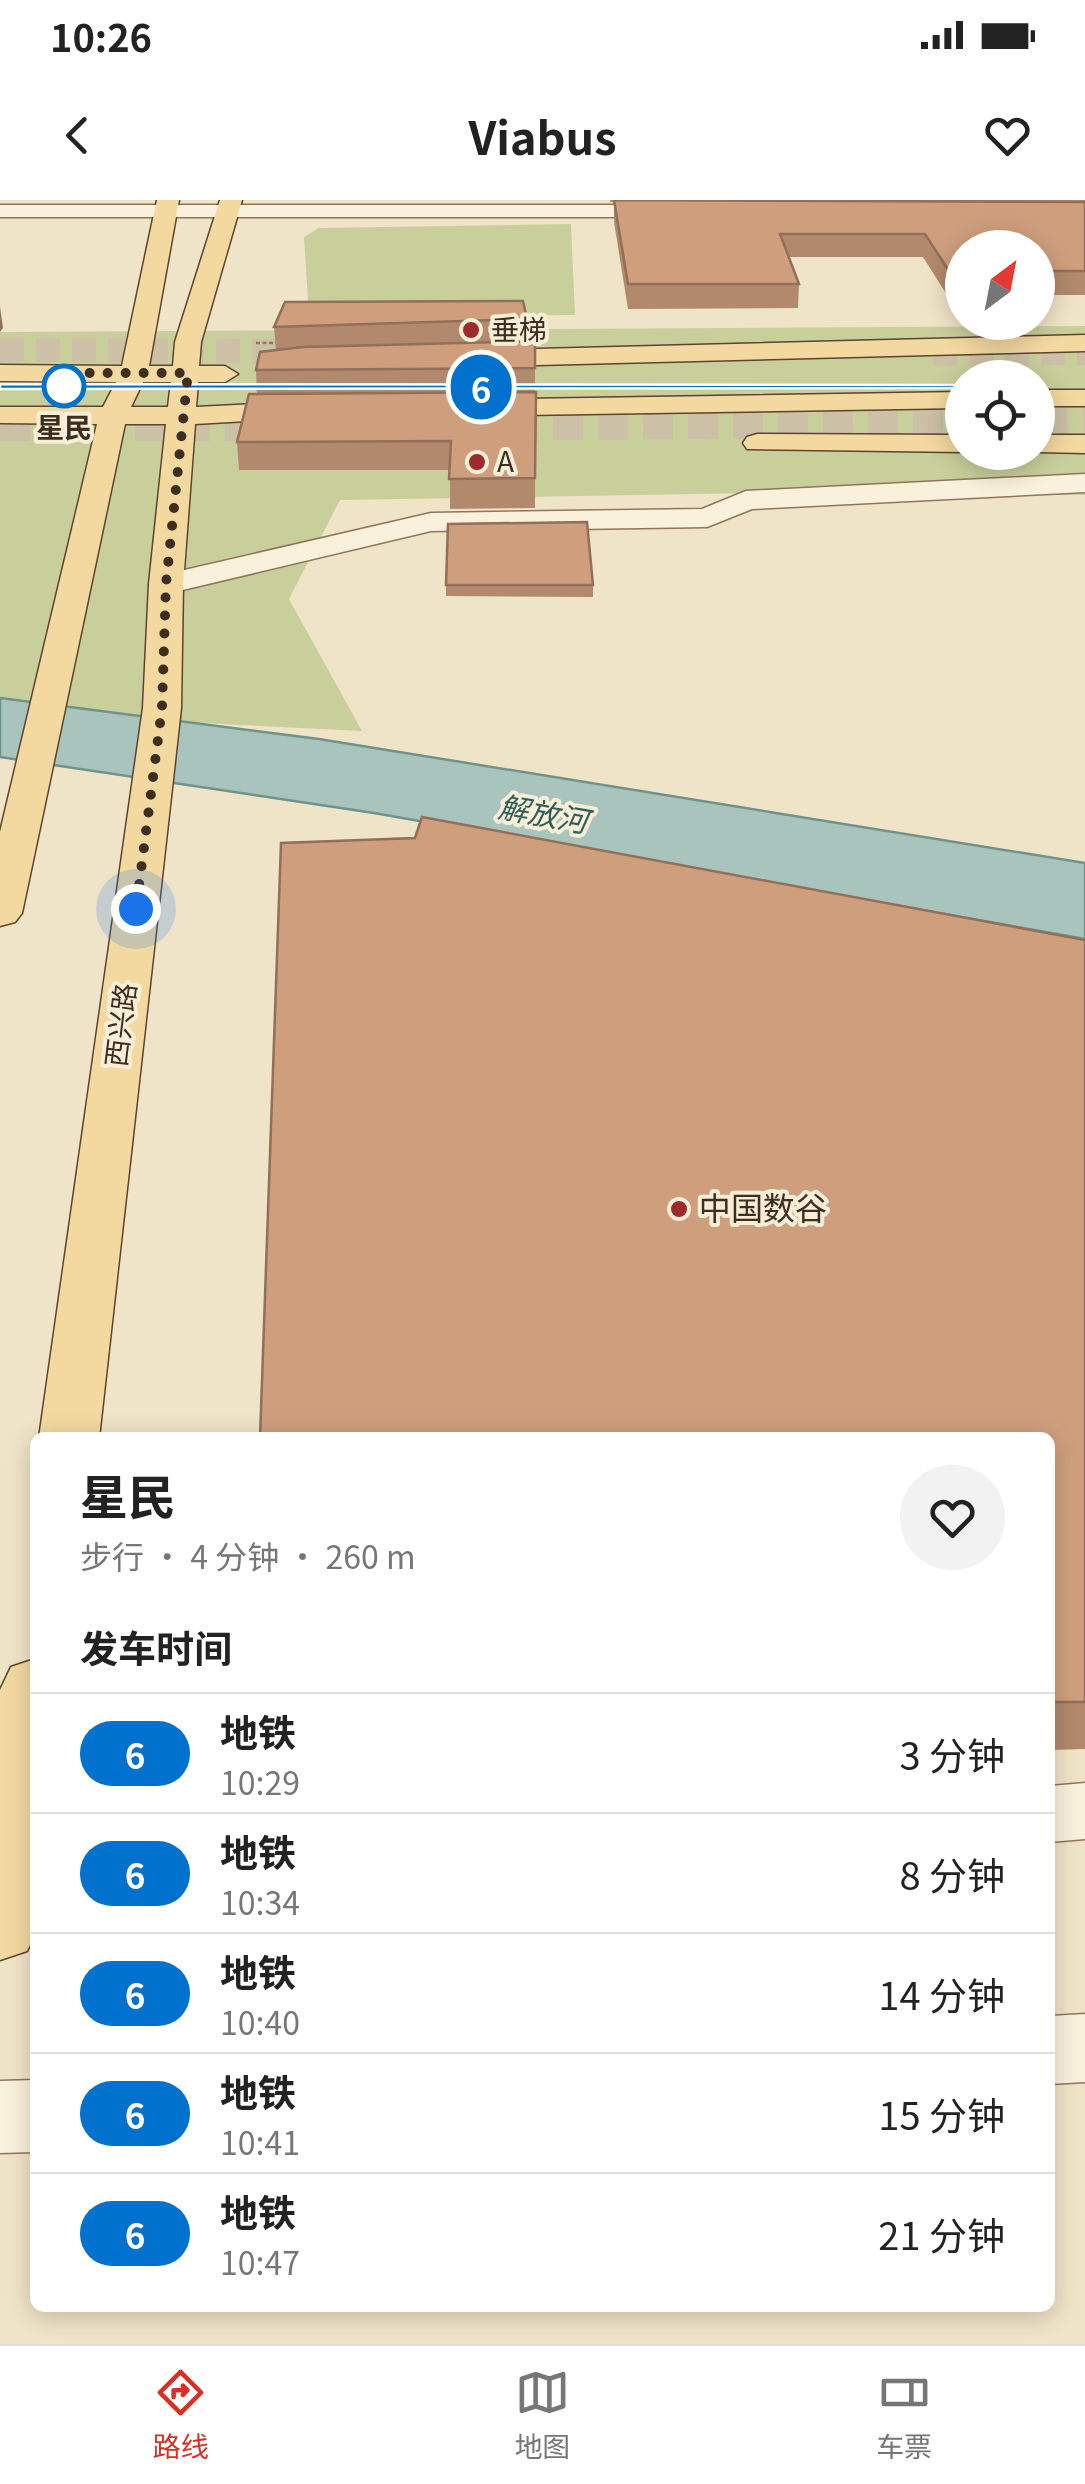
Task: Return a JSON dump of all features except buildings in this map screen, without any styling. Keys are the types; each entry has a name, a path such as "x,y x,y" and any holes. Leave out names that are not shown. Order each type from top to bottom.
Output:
{"main road":[{"name":"西兴路","path":"70,1432 162,708 166,584 188,342 230,204"},
{"path":"0,913 36,774 49,696 113,415 134,373 166,206"},
{"path":"945,379 442,369 1085,343"},
{"path":"0,374 246,371"},
{"path":"1055,379 1085,379"},
{"path":"1055,398 1085,398"},
{"path":"437,408 945,400"},
{"path":"0,415 182,416 358,409"},
{"path":"182,416 271,440"},
{"path":"726,442 945,444"},
{"path":"1055,444 1085,444"},
{"path":"10,1901 30,1727"}],"street":[{"path":"0,212 230,204 715,211"},
{"path":"166,584 431,522 706,518 746,500 1085,483"},
{"path":"1055,1814 1085,1811"},
{"path":"1055,2050 1085,2048"},
{"path":"0,2117 30,2116"}],"green space":[{"path":"571,224 575,315 309,317 304,237 319,228"},
{"path":"1055,326 1085,326 1085,495 758,493 340,500 289,599 362,731 0,713 0,332 945,327 945,340 1055,340"}],"water":[{"name":"解放河","path":"0,698 319,739 1085,863 1085,939 374,813 0,757"}],"tunnel":[{"path":"0,350 347,351"},
{"path":"933,354 1085,353"},
{"path":"1055,421 1085,420"},
{"path":"463,426 945,422"},
{"path":"0,426 317,426"}],"metro line":[{"name":"6","path":"0,387 945,388"}],"place":[{"name":"垂梯","path":"471,330"},
{"name":"星民","path":"64,386"},
{"name":"A","path":"477,462"},
{"name":"中国数谷","path":"679,1209"}],"route":[{"path":"64,386 67,373 188,373 166,584 162,708 136,909"}]}
